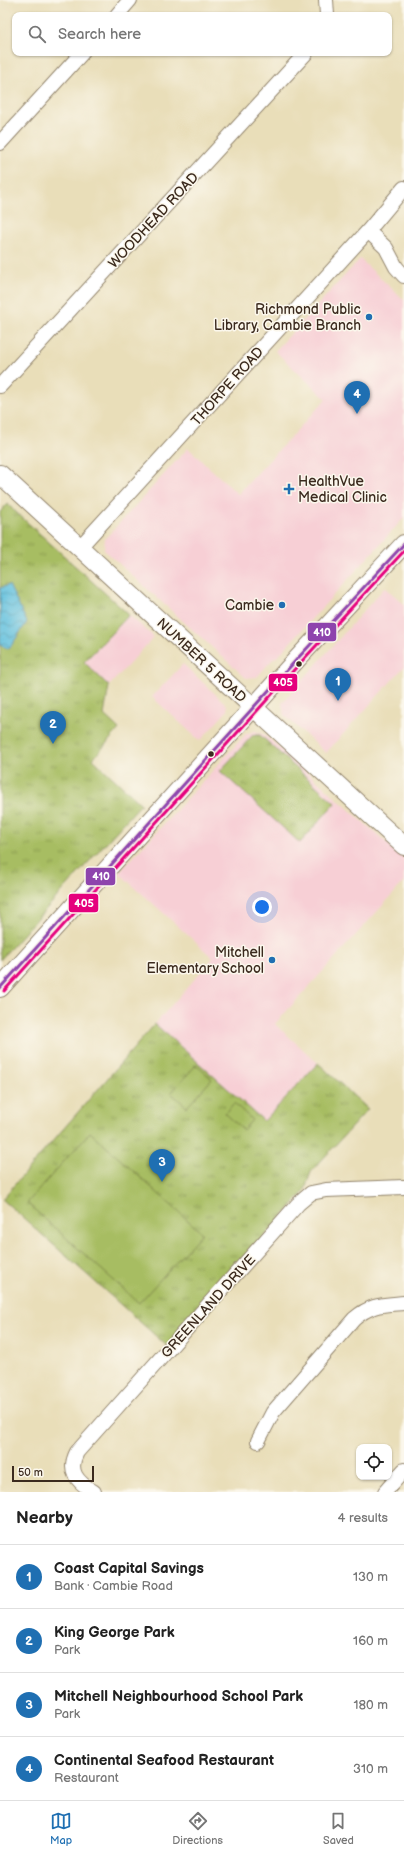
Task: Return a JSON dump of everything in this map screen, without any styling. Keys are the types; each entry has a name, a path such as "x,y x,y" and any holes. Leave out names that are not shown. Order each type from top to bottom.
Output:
{"main road":[{"name":"NUMBER 5 ROAD","path":"0,474 404,846"},
{"path":"0,988 253,708 404,544"}],"street":[{"path":"120,12 130,0"},
{"path":"326,0 327,12"},
{"path":"0,143 79,56"},
{"name":"WOODHEAD ROAD","path":"0,386 303,56"},
{"name":"THORPE ROAD","path":"80,547 368,231 404,188"},
{"path":"368,231 386,248 396,267 404,276"},
{"name":"GREENLAND DRIVE","path":"94,1492 78,1480 73,1470 73,1461 77,1452 298,1204 311,1193 326,1190 404,1187"},
{"path":"258,1441 273,1412 354,1319 364,1310 376,1305 404,1304"},
{"path":"385,1492 404,1470"}],"shaded area":[{"path":"360,259 404,300 404,518 278,656 272,660 257,677 246,678 104,550 105,539 188,448 238,494 326,399 275,351"},
{"path":"385,587 404,604 404,667 326,753 284,715 282,703"},
{"path":"129,615 154,637 109,686 84,663"},
{"path":"183,664 227,705 227,711 200,741 152,697"},
{"path":"255,731 265,735 404,858 404,882 275,1024 318,1063 264,1121 155,1024 213,958 119,873 246,734"}],"green space":[{"path":"7,504 129,615 84,662 109,686 104,715 119,729 93,759 141,804 0,960 0,512"},
{"path":"253,735 260,735 335,803 300,843 220,771"},
{"path":"155,1024 264,1121 318,1063 368,1109 311,1172 304,1192 167,1346 2,1199"},
{"path":"196,1065 212,1079 187,1107 171,1093"},
{"path":"234,1103 252,1120 243,1130 225,1113"},
{"path":"90,1132 202,1233 139,1303 27,1203"}],"water":[{"path":"9,585 27,622 9,649 0,645 0,588"}],"transit line":[{"name":"410","path":"0,988 298,658 404,544"},
{"name":"405","path":"4,991 302,661 404,551"}],"place":[{"name":"Richmond Public Library, Cambie Branch","path":"369,317"},
{"name":"Continental Seafood Restaurant","path":"357,414"},
{"name":"HealthVue Medical Clinic","path":"289,489"},
{"name":"Cambie","path":"282,605"},
{"name":"Coast Capital Savings","path":"338,701"},
{"name":"King George Park","path":"53,744"},
{"name":"Mitchell Elementary School","path":"272,960"},
{"name":"Mitchell Neighbourhood School Park","path":"162,1182"}]}
